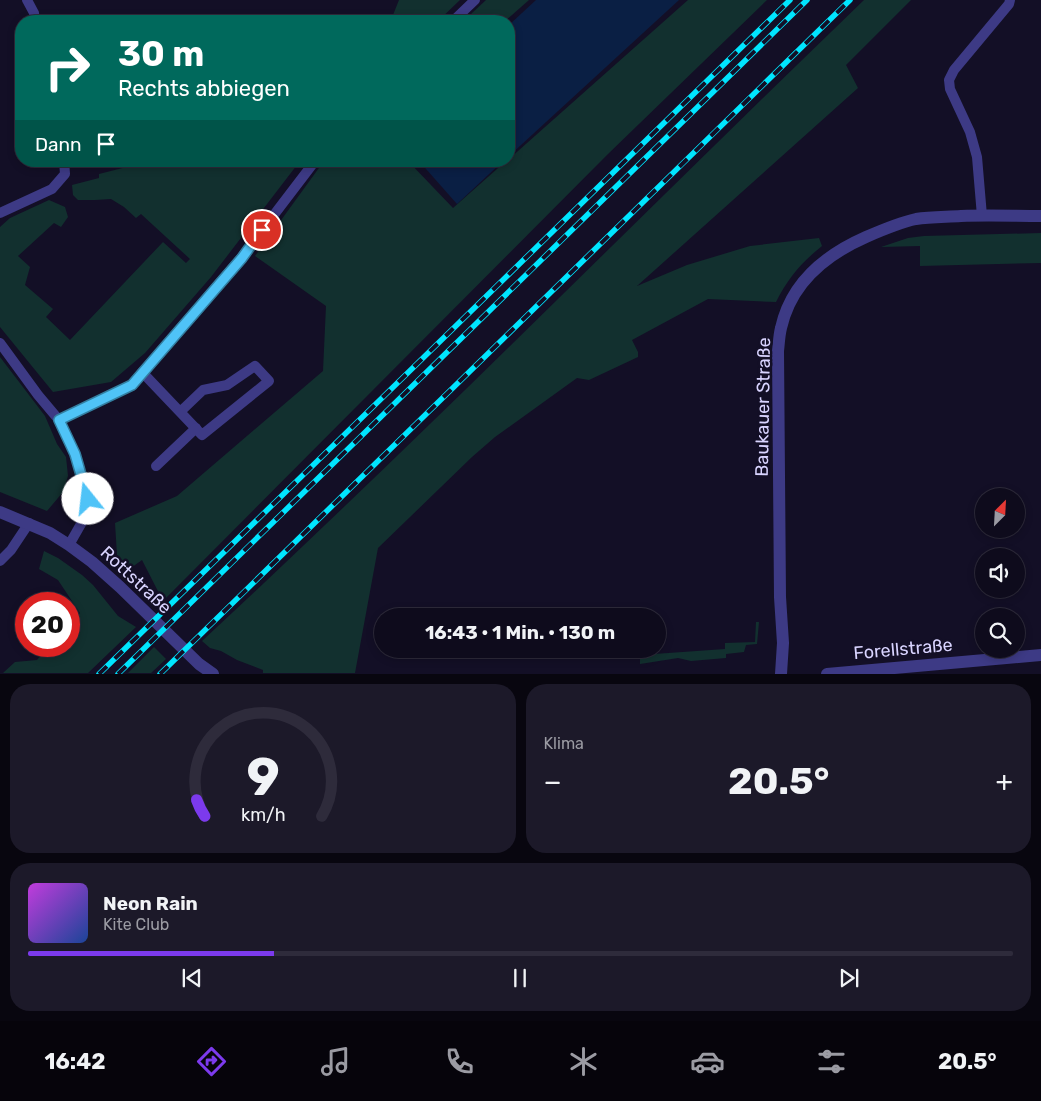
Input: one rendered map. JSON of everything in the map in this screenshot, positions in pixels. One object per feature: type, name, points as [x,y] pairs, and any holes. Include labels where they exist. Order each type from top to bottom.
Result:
[{"type":"street","name":"Baukauer Straße","points":[[781,674],[778,351],[781,327],[788,307],[799,287],[812,271],[830,256],[848,245],[898,223],[943,217],[1041,216]]},
{"type":"street","name":"Rottstraße","points":[[0,512],[50,533],[92,562],[199,664],[213,674]]},
{"type":"street","name":"Forellstraße","points":[[827,674],[1041,655]]},
{"type":"lane","points":[[27,0],[34,15]]},
{"type":"lane","points":[[459,15],[475,0]]},
{"type":"lane","points":[[982,216],[977,157],[970,132],[950,89],[950,80],[954,70],[1010,0]]},
{"type":"lane","points":[[0,213],[52,189],[65,174],[64,167]]},
{"type":"lane","points":[[59,420],[132,385],[242,258],[310,167]]},
{"type":"lane","points":[[0,343],[59,420],[75,454],[88,499],[85,517],[69,545]]},
{"type":"lane","points":[[142,372],[180,412],[196,428],[202,435],[269,381],[255,366],[227,384],[203,390],[180,412]]},
{"type":"lane","points":[[156,466],[196,428]]},
{"type":"lane","points":[[0,561],[11,550],[29,524]]},
{"type":"green space","points":[[399,0],[460,0],[444,15],[393,15]]},
{"type":"green space","points":[[486,0],[529,0],[512,15],[471,14]]},
{"type":"green space","points":[[688,0],[767,0],[608,154],[163,601],[142,560],[128,570],[117,555],[115,523],[177,496],[323,371],[326,306],[255,256],[320,167],[414,167],[453,208],[499,167],[515,167],[515,154]]},
{"type":"green space","points":[[864,0],[911,0],[846,65],[858,88],[637,286],[687,265],[750,246],[819,238],[822,246],[796,271],[776,302],[708,299],[632,340],[638,352],[638,357],[589,380],[577,378],[495,437],[472,457],[378,548],[355,673],[263,673],[263,670],[210,648],[202,641],[369,483]]},
{"type":"green space","points":[[126,167],[295,167],[211,277],[145,353],[111,382],[53,392],[0,327],[0,227],[10,218],[49,200],[65,207],[68,217],[61,227],[54,223],[18,256],[30,267],[25,285],[53,309],[46,317],[70,340],[163,242],[186,263],[190,259],[141,214],[136,218],[111,199],[78,200],[73,195],[72,185],[99,178],[99,174]]},
{"type":"green space","points":[[1041,233],[1041,263],[920,266],[920,246],[881,247],[908,238],[924,236]]},
{"type":"green space","points":[[0,357],[45,416],[57,444],[66,457],[68,476],[63,492],[47,511],[0,492]]},
{"type":"green space","points":[[44,551],[58,558],[93,585],[118,616],[136,627],[88,673],[3,673],[15,662],[37,660],[40,657],[80,657],[80,592],[66,592],[58,580],[39,569]]},
{"type":"green space","points":[[756,622],[759,622],[757,644],[746,645],[744,652],[726,654],[726,658],[691,661],[678,658],[640,664],[640,658],[666,658],[666,653],[725,649],[725,643],[755,642]]},
{"type":"green space","points":[[154,647],[166,659],[151,673],[128,673]]},
{"type":"water","points":[[536,0],[679,0],[515,150],[515,19]]},
{"type":"water","points":[[424,167],[497,167],[457,204]]},
{"type":"railway","points":[[99,674],[790,0]]},
{"type":"railway","points":[[118,674],[807,0]]},
{"type":"railway","points":[[160,674],[850,0]]},
{"type":"route","points":[[88,499],[75,454],[59,420],[132,385],[242,258],[262,230]]}]
